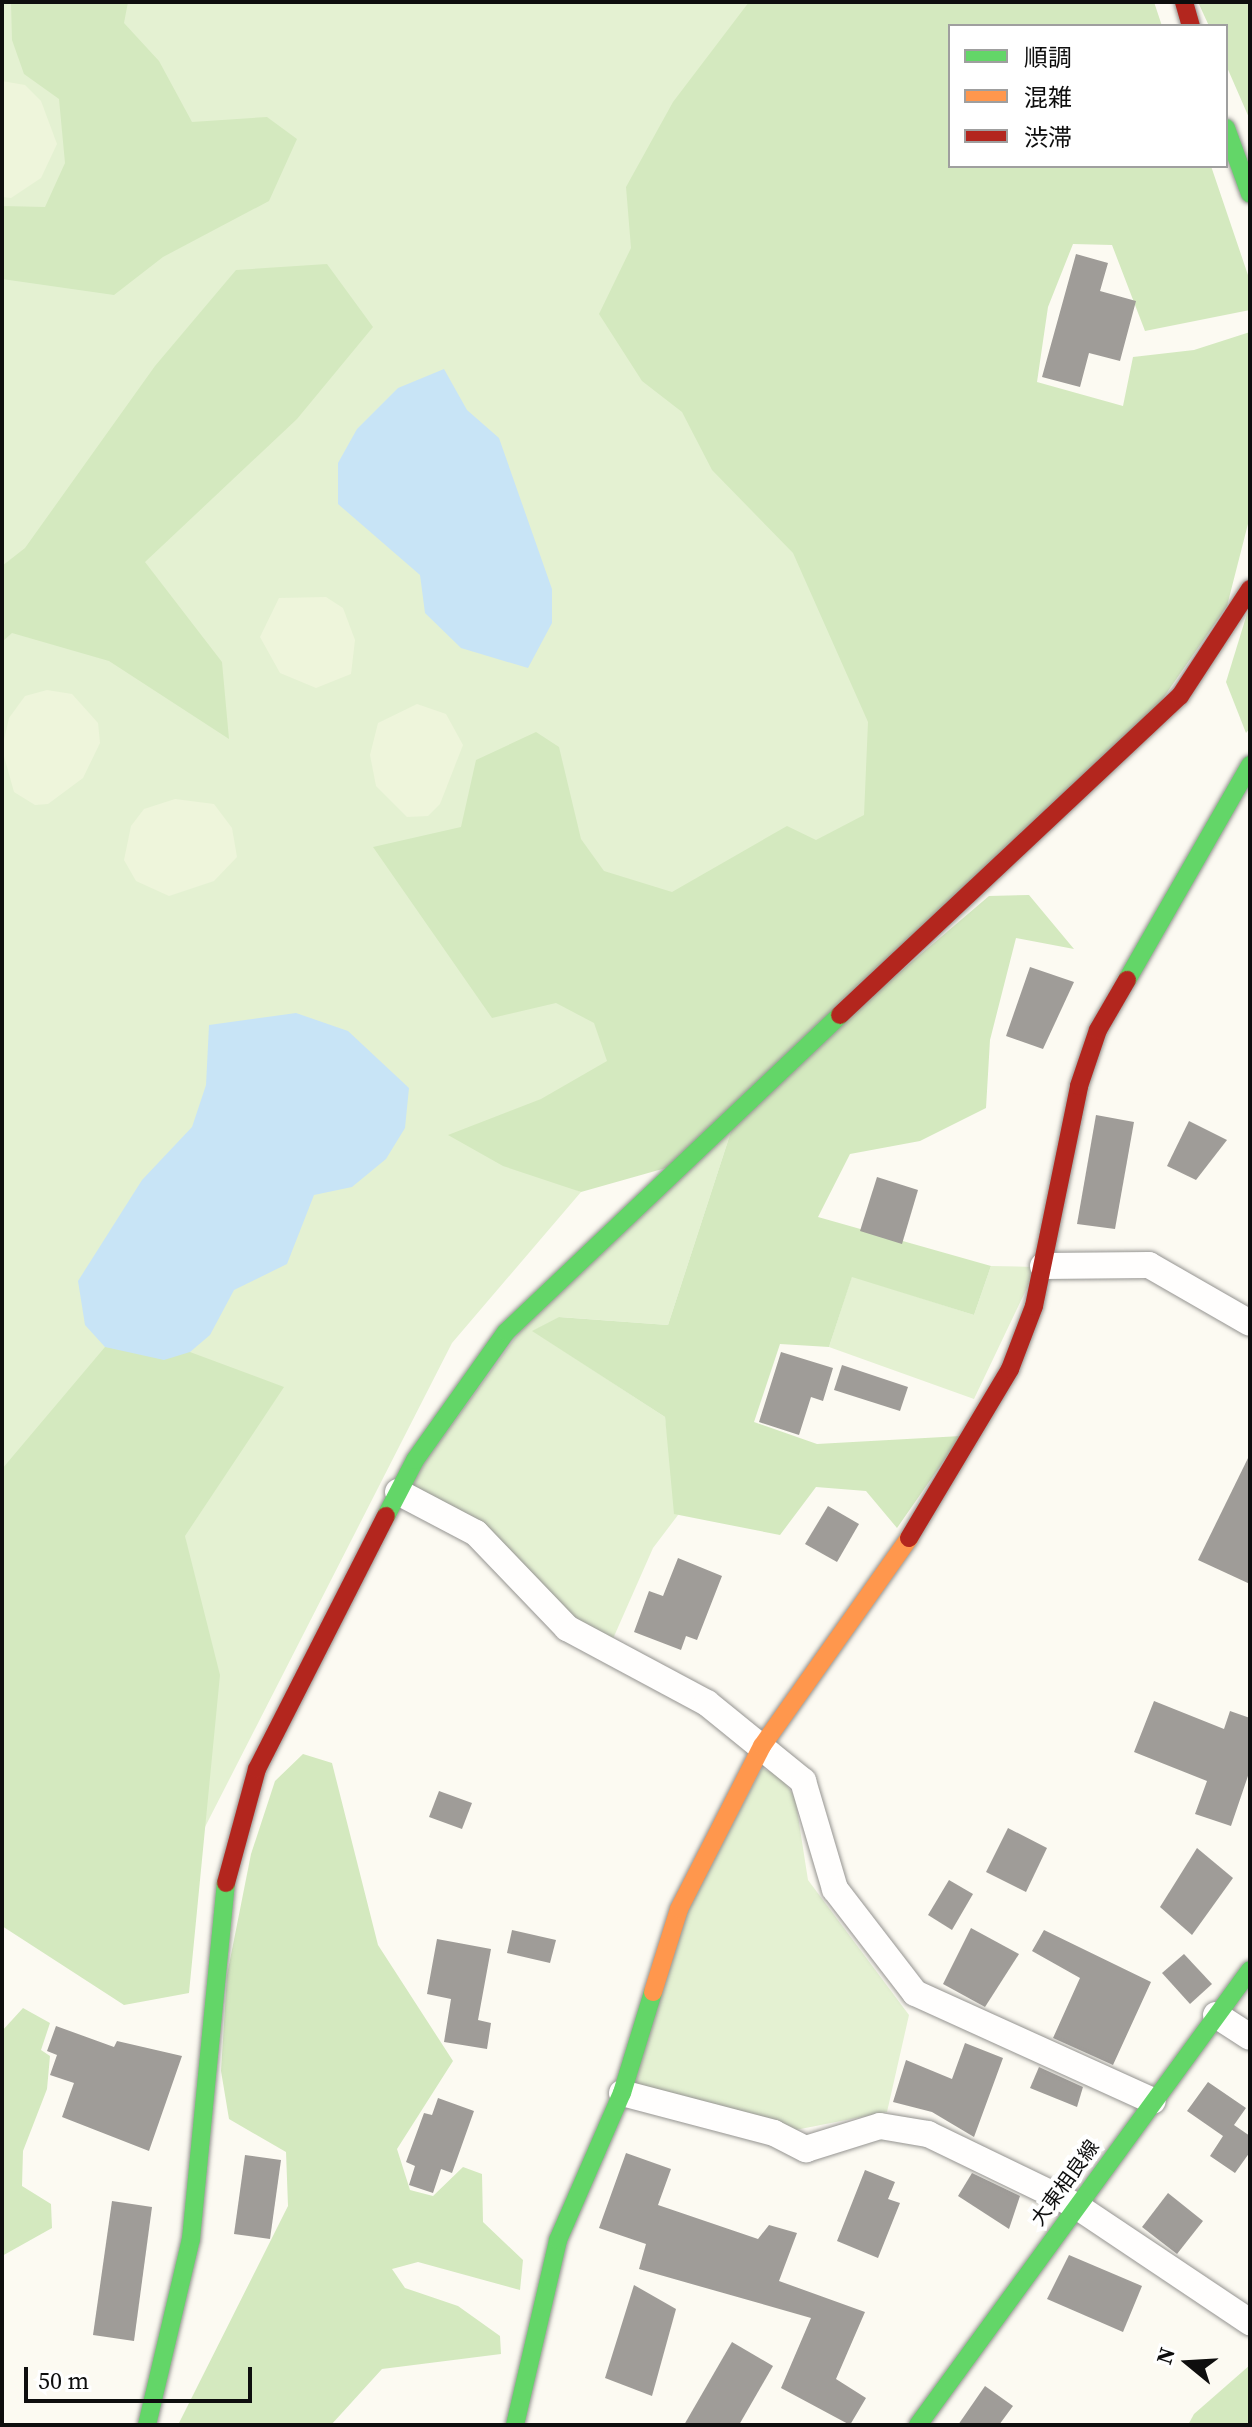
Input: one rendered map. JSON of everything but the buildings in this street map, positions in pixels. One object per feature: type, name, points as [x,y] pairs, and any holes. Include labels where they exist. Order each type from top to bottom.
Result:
[{"type":"street","points":[[1184,2],[1190,24]]},
{"type":"street","points":[[1228,134],[1250,194]]},
{"type":"street","points":[[147,2425],[191,2239],[219,1918],[234,1837],[263,1754],[398,1492],[506,1332],[562,1272],[1117,760],[1180,696],[1250,589]]},
{"type":"street","points":[[515,2425],[558,2240],[622,2093],[679,1909],[762,1746],[971,1441],[1010,1369],[1043,1266],[1079,1086],[1098,1030],[1241,800],[1250,765]]},
{"type":"street","points":[[1043,1266],[1149,1265],[1250,1323]]},
{"type":"street","points":[[398,1492],[476,1533],[567,1628],[707,1703],[803,1781],[835,1889],[915,1993],[1153,2101]]},
{"type":"street","name":"大東相良線","points":[[918,2425],[1075,2205],[1250,1970]]},
{"type":"street","points":[[1216,2015],[1250,2037]]},
{"type":"street","points":[[622,2093],[774,2133],[806,2149],[880,2126],[928,2134],[1075,2205],[1250,2322]]},
{"type":"green space","points":[[2,2],[1022,2],[948,24],[881,842],[759,969],[483,1149],[581,1192],[452,1343],[205,1827],[185,1536],[2,1653]]},
{"type":"green space","points":[[11,2],[128,2],[124,23],[159,61],[192,122],[267,117],[297,139],[269,201],[163,257],[114,295],[2,279],[2,206],[45,207],[65,163],[59,99],[24,74],[12,40]]},
{"type":"green space","points":[[749,2],[1154,2],[1161,24],[948,24],[948,168],[1212,168],[1250,281],[1250,310],[1145,331],[1112,245],[1073,244],[1048,307],[1037,382],[1123,406],[1133,357],[1194,350],[1250,332],[1250,516],[1227,606],[1157,707],[680,1164],[581,1192],[503,1166],[448,1135],[541,1099],[607,1061],[594,1023],[556,1003],[492,1018],[373,847],[461,827],[476,760],[536,732],[559,747],[581,839],[604,871],[672,892],[787,826],[816,840],[864,815],[868,722],[793,553],[712,470],[682,412],[642,381],[599,314],[631,248],[626,187],[673,102]]},
{"type":"green space","points":[[1198,2],[1250,2],[1250,120],[1228,70],[1228,24],[1208,24]]},
{"type":"green space","points":[[2,81],[25,85],[41,101],[57,144],[41,178],[11,198],[2,197]]},
{"type":"green space","points":[[327,264],[373,327],[297,419],[145,562],[222,662],[229,739],[109,661],[12,633],[2,642],[2,566],[25,548],[155,366],[236,270]]},
{"type":"green space","points":[[326,597],[343,608],[355,640],[351,674],[316,688],[280,673],[260,637],[279,598]]},
{"type":"green space","points":[[1250,604],[1250,728],[1246,733],[1226,682]]},
{"type":"green space","points":[[47,690],[72,694],[98,723],[100,743],[83,778],[48,804],[35,805],[14,792],[2,749],[9,718],[25,696]]},
{"type":"green space","points":[[417,704],[446,714],[463,745],[440,804],[428,816],[407,817],[376,786],[370,755],[378,723]]},
{"type":"green space","points":[[175,799],[214,804],[232,828],[237,857],[214,881],[169,896],[136,881],[124,860],[131,826],[144,809]]},
{"type":"green space","points":[[1029,895],[1074,949],[1016,938],[990,1040],[986,1108],[920,1141],[850,1154],[818,1217],[991,1266],[974,1315],[852,1277],[829,1347],[780,1344],[754,1422],[817,1444],[961,1436],[897,1528],[866,1491],[816,1487],[780,1535],[674,1514],[665,1417],[532,1331],[559,1317],[668,1325],[738,1110],[989,896]]},
{"type":"green space","points":[[738,1110],[668,1325],[560,1317],[533,1331],[665,1417],[678,1515],[653,1548],[608,1650],[404,1490],[537,1308]]},
{"type":"green space","points":[[991,1266],[1037,1267],[974,1399],[829,1347],[852,1276],[974,1315]]},
{"type":"green space","points":[[105,1347],[190,1352],[284,1387],[185,1536],[220,1675],[189,1993],[124,2005],[2,1926],[2,1469]]},
{"type":"green space","points":[[303,1754],[332,1763],[378,1945],[453,2061],[397,2149],[410,2190],[433,2196],[463,2167],[482,2174],[483,2222],[523,2260],[520,2290],[418,2262],[392,2269],[405,2288],[458,2306],[500,2336],[501,2354],[382,2369],[331,2425],[178,2425],[288,2206],[286,2152],[229,2119],[221,2071],[227,1975],[251,1854],[275,1781]]},
{"type":"green space","points":[[762,1768],[780,1776],[795,1797],[808,1880],[909,2015],[887,2112],[785,2132],[622,2093],[684,1915]]},
{"type":"green space","points":[[23,2008],[50,2023],[41,2050],[50,2056],[47,2089],[23,2151],[22,2186],[51,2204],[52,2228],[2,2256],[2,2031]]},
{"type":"green space","points":[[1250,2365],[1250,2425],[1188,2425],[1194,2414]]},
{"type":"water","points":[[444,369],[467,410],[499,438],[552,589],[552,623],[528,668],[461,648],[425,613],[420,575],[338,504],[338,463],[357,429],[398,388]]},
{"type":"water","points":[[296,1013],[348,1031],[409,1088],[405,1128],[386,1159],[352,1187],[314,1195],[287,1264],[234,1290],[210,1335],[190,1352],[164,1360],[105,1347],[85,1325],[78,1281],[142,1180],[192,1127],[206,1085],[209,1025]]},
{"type":"traffic: fast","points":[[1228,134],[1250,194]]},
{"type":"traffic: fast","points":[[1127,980],[1250,765]]},
{"type":"traffic: fast","points":[[386,1516],[415,1460],[506,1332],[840,1015]]},
{"type":"traffic: fast","points":[[147,2425],[191,2239],[226,1883]]},
{"type":"traffic: fast","points":[[918,2425],[1250,1970]]},
{"type":"traffic: fast","points":[[515,2425],[558,2240],[622,2093],[653,1992]]},
{"type":"traffic: slow","points":[[653,1992],[679,1909],[762,1746],[909,1538]]},
{"type":"traffic: jam","points":[[1184,2],[1190,24]]},
{"type":"traffic: jam","points":[[840,1015],[1180,696],[1250,589]]},
{"type":"traffic: jam","points":[[909,1538],[1010,1369],[1034,1306],[1079,1086],[1098,1030],[1127,980]]},
{"type":"traffic: jam","points":[[226,1883],[257,1769],[386,1516]]}]
